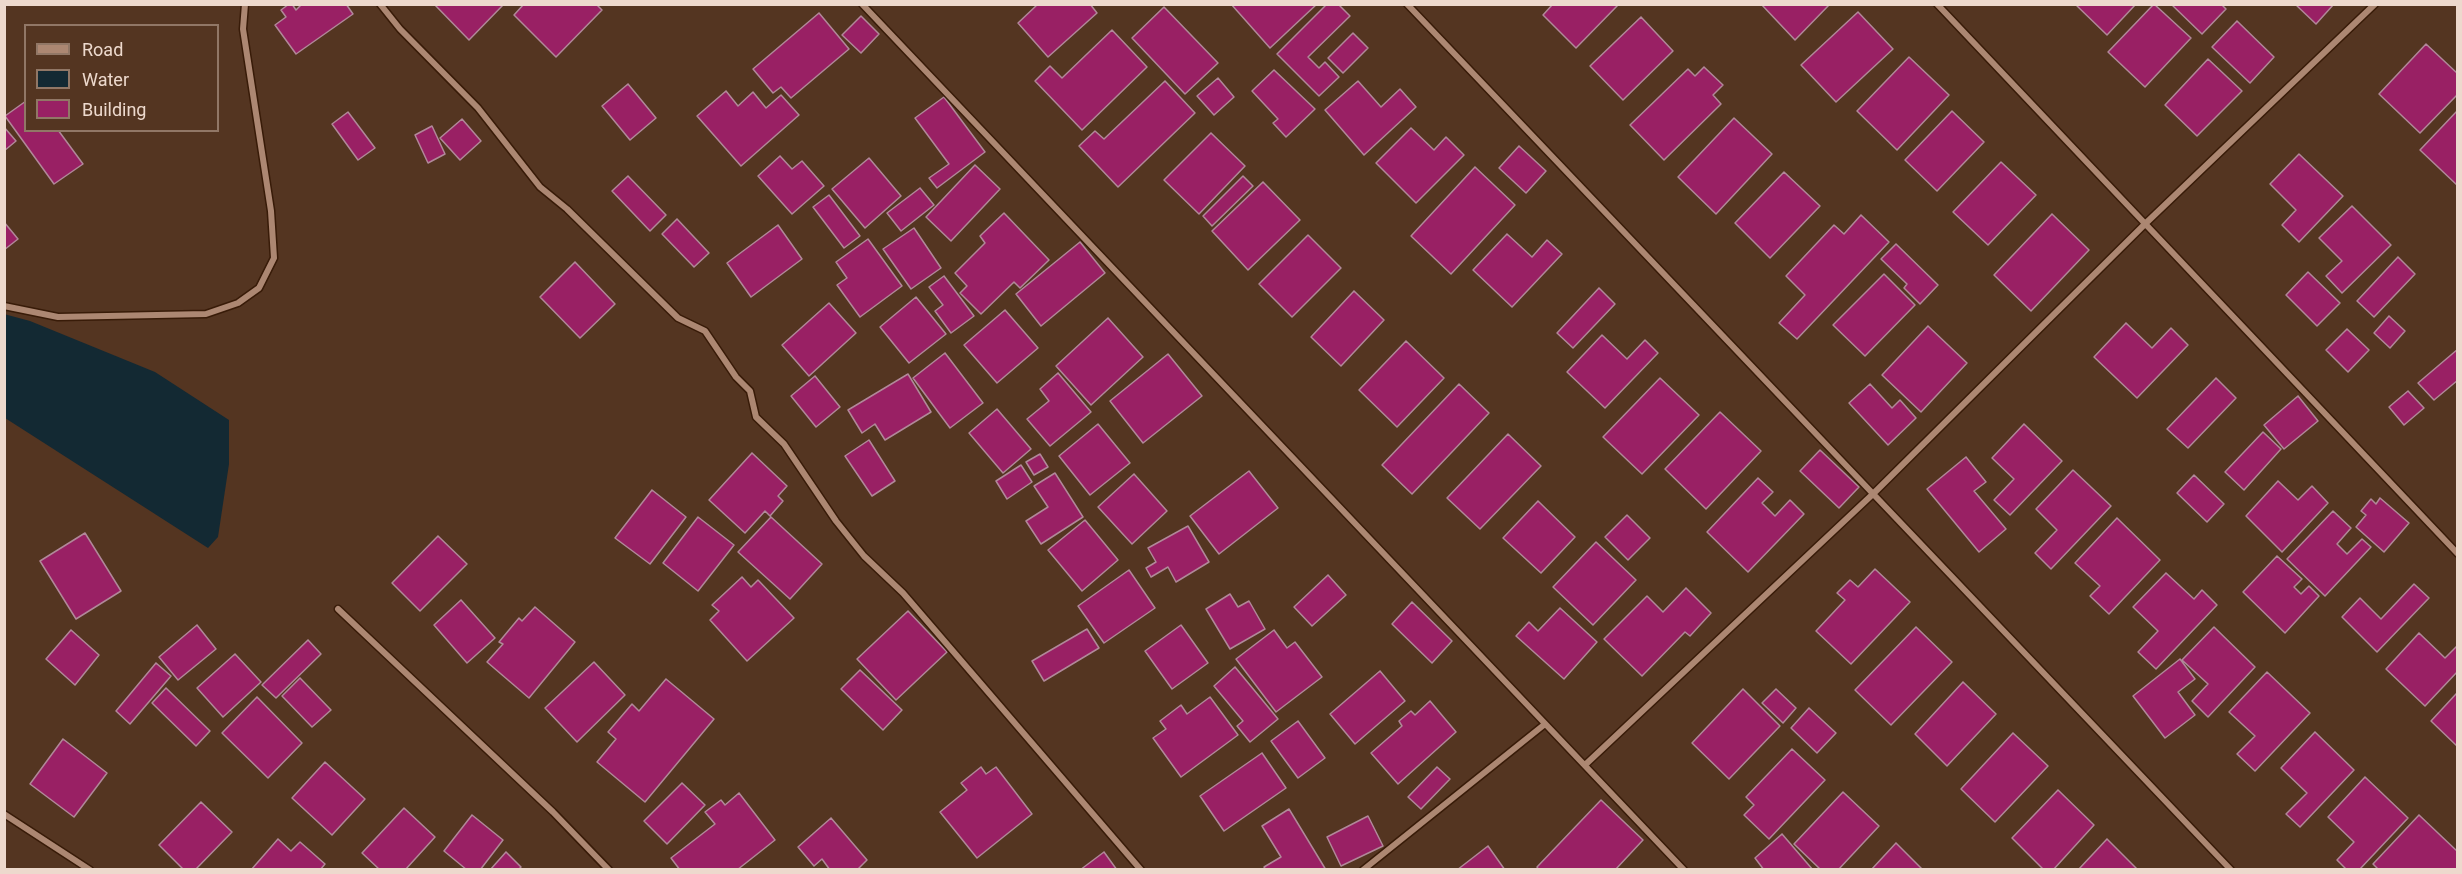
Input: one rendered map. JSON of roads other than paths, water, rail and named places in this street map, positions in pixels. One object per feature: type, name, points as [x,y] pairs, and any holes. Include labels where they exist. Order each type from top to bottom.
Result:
[{"type":"street","points":[[4,306],[58,317],[206,314],[238,303],[259,288],[274,258],[271,211],[243,29],[244,4]]},
{"type":"street","points":[[380,4],[400,29],[478,108],[540,187],[567,209],[678,318],[705,331],[736,377],[750,391],[756,417],[784,444],[836,521],[857,547],[903,593],[1141,870]]},
{"type":"street","points":[[862,4],[1684,870]]},
{"type":"street","points":[[1407,4],[2231,870]]},
{"type":"street","points":[[1937,4],[2457,554]]},
{"type":"street","points":[[1585,765],[1874,493],[2145,225],[2375,4]]},
{"type":"street","points":[[338,609],[553,812],[609,870]]},
{"type":"street","points":[[1363,870],[1545,724]]},
{"type":"street","points":[[4,814],[90,870]]},
{"type":"water","points":[[4,314],[30,321],[155,372],[229,420],[229,464],[218,537],[208,548],[5,418]]}]
